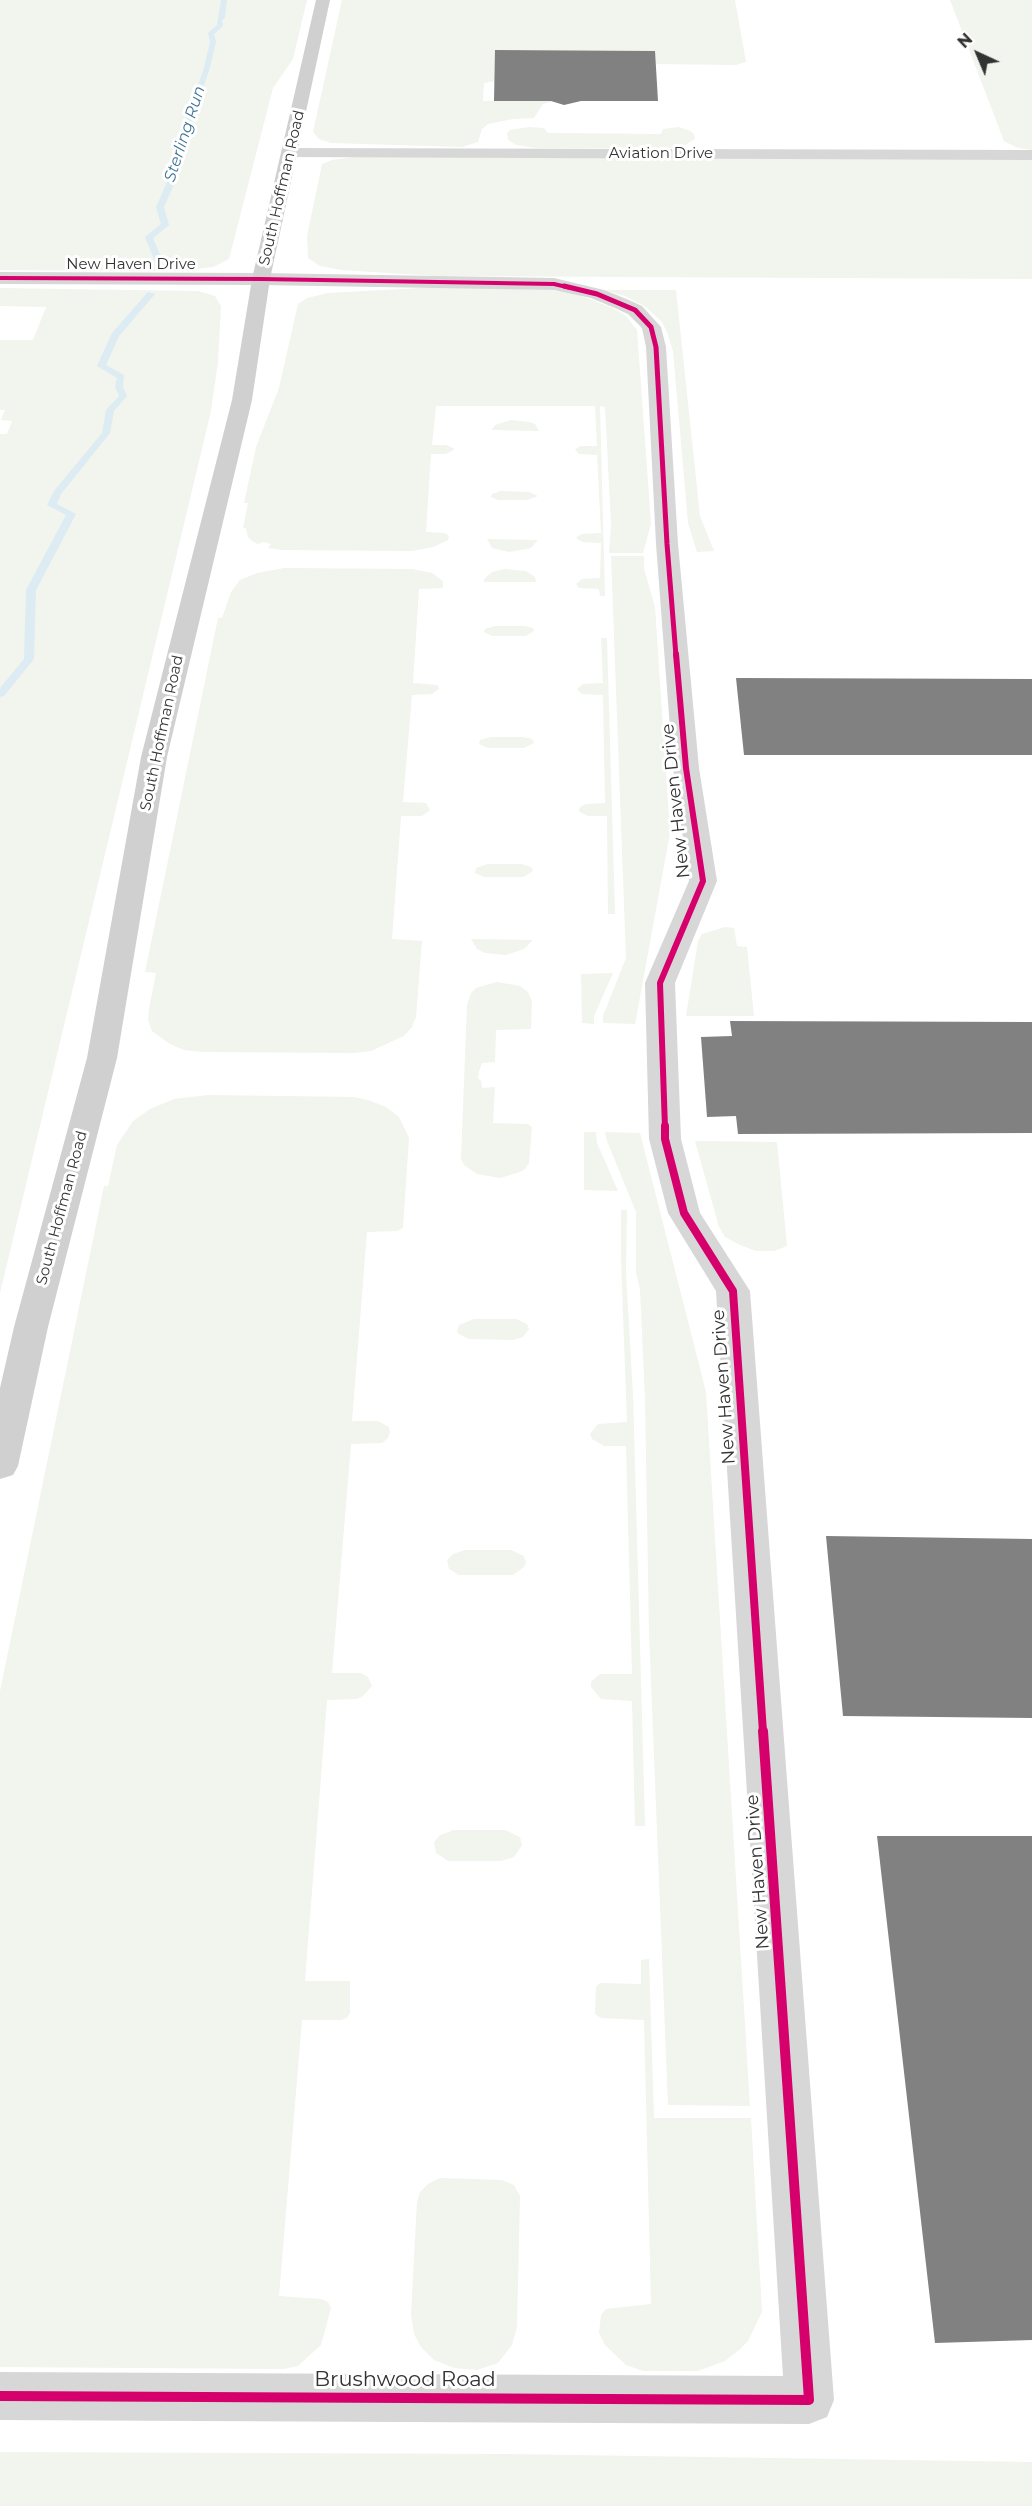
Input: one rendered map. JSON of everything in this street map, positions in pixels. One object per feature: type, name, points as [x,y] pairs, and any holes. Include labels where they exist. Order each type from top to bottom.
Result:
[{"type":"street","name":"South Hoffman Road","points":[[0,1466],[31,1327],[102,1058],[154,757],[242,400],[261,279],[323,0]]},
{"type":"street","name":"Aviation Drive","points":[[290,153],[1032,155]]},
{"type":"street","name":"New Haven Drive","points":[[0,278],[261,279],[554,284],[597,294],[635,310],[651,327],[656,347],[668,544],[685,756],[703,881],[660,983],[665,1140],[684,1213],[733,1291],[809,2400]]},
{"type":"street","name":"Brushwood Road","points":[[0,2396],[809,2400]]},
{"type":"shaded area","points":[[0,0],[307,0],[293,59],[273,88],[229,259],[213,267],[180,271],[0,270]]},
{"type":"shaded area","points":[[342,0],[735,0],[746,62],[736,65],[656,64],[654,51],[495,50],[495,81],[484,83],[483,101],[555,101],[543,104],[534,118],[488,124],[482,129],[478,142],[462,147],[331,143],[319,139],[313,132]]},
{"type":"shaded area","points":[[950,0],[1032,0],[1032,150],[1018,148],[1004,141]]},
{"type":"shaded area","points":[[529,127],[544,128],[548,133],[661,134],[663,129],[679,127],[694,134],[695,139],[682,147],[666,148],[537,148],[516,145],[508,140],[507,133],[510,130]]},
{"type":"shaded area","points":[[362,156],[1032,159],[1032,279],[437,276],[341,270],[320,266],[308,258],[307,236],[322,164],[332,160]]},
{"type":"shaded area","points":[[440,287],[552,290],[579,295],[613,308],[626,316],[637,330],[651,524],[643,553],[609,553],[611,524],[605,407],[600,406],[605,596],[600,596],[599,589],[579,588],[576,584],[582,579],[600,578],[601,543],[582,542],[576,538],[581,534],[601,533],[597,455],[579,454],[575,449],[581,446],[597,446],[595,406],[436,406],[432,445],[446,445],[455,449],[446,454],[431,454],[426,532],[445,533],[449,536],[448,540],[433,547],[412,551],[282,550],[268,548],[271,544],[263,542],[258,544],[252,541],[248,537],[246,528],[243,528],[248,503],[244,503],[256,447],[279,388],[298,304],[307,298],[328,293]]},
{"type":"shaded area","points":[[0,288],[198,291],[215,296],[221,306],[218,362],[211,411],[0,1293],[0,434],[7,434],[12,421],[1,420],[5,410],[0,410],[0,340],[33,340],[46,307],[0,306]]},
{"type":"shaded area","points":[[604,290],[676,290],[700,516],[714,551],[697,552],[688,523],[673,351],[667,332],[662,322],[646,307],[625,296]]},
{"type":"shaded area","points":[[511,420],[530,422],[535,424],[539,431],[492,430],[495,425]]},
{"type":"shaded area","points":[[501,491],[529,492],[538,496],[527,500],[498,500],[491,497],[492,494]]},
{"type":"shaded area","points":[[487,539],[538,540],[531,548],[509,552],[492,548]]},
{"type":"shaded area","points":[[611,556],[644,556],[644,569],[655,607],[670,833],[635,1024],[603,1023],[603,1016],[626,958]]},
{"type":"shaded area","points":[[284,568],[412,569],[432,573],[443,581],[443,588],[419,589],[413,683],[438,685],[439,689],[432,694],[412,695],[403,802],[426,803],[430,810],[422,816],[401,816],[392,939],[422,941],[416,1017],[412,1027],[404,1036],[371,1051],[354,1053],[184,1050],[170,1044],[152,1031],[148,1020],[156,973],[145,972],[218,618],[222,618],[231,592],[240,580],[257,573]]},
{"type":"shaded area","points":[[505,569],[526,571],[535,577],[536,582],[484,582],[484,579],[492,572]]},
{"type":"shaded area","points":[[495,626],[525,626],[533,628],[534,631],[526,636],[492,636],[484,632],[485,629]]},
{"type":"shaded area","points":[[601,638],[607,638],[615,914],[608,914],[607,816],[588,816],[579,810],[586,804],[605,803],[603,695],[582,694],[577,689],[583,684],[603,683]]},
{"type":"shaded area","points":[[491,737],[523,737],[532,739],[534,743],[524,748],[488,748],[479,744],[480,740]]},
{"type":"shaded area","points":[[488,864],[522,864],[531,867],[533,871],[523,877],[484,877],[475,873],[476,868]]},
{"type":"shaded area","points":[[725,927],[734,928],[737,946],[747,947],[754,1016],[686,1016],[698,941],[702,934]]},
{"type":"shaded area","points":[[471,939],[533,940],[524,949],[506,955],[485,953],[477,949]]},
{"type":"shaded area","points":[[613,973],[594,1016],[594,1024],[582,1023],[581,974]]},
{"type":"shaded area","points":[[497,982],[520,986],[528,992],[532,1002],[531,1029],[496,1030],[495,1062],[482,1063],[479,1071],[478,1079],[481,1080],[482,1088],[495,1087],[493,1123],[528,1124],[532,1127],[529,1163],[524,1170],[500,1178],[477,1174],[464,1165],[461,1159],[467,1005],[471,993],[476,988]]},
{"type":"shaded area","points":[[208,1095],[354,1097],[386,1107],[399,1117],[409,1138],[403,1228],[397,1231],[367,1232],[352,1421],[378,1421],[389,1427],[390,1432],[388,1438],[382,1443],[351,1444],[332,1673],[361,1673],[368,1677],[372,1686],[357,1699],[327,1700],[305,1981],[350,1981],[350,2013],[347,2018],[341,2020],[302,2020],[279,2296],[321,2299],[328,2302],[331,2308],[321,2345],[298,2366],[284,2369],[0,2367],[0,1691],[104,1186],[108,1186],[117,1145],[133,1121],[150,1109],[174,1099]]},
{"type":"shaded area","points":[[584,1132],[596,1132],[597,1143],[618,1191],[584,1190]]},
{"type":"shaded area","points":[[605,1132],[640,1133],[706,1392],[750,2106],[668,2105],[649,1632],[645,1400],[640,1289],[636,1272],[636,1212]]},
{"type":"shaded area","points":[[695,1141],[777,1142],[787,1246],[774,1251],[756,1251],[725,1237],[719,1227]]},
{"type":"shaded area","points":[[621,1210],[627,1210],[626,1272],[633,1395],[645,1826],[635,1826],[632,1701],[601,1699],[591,1687],[591,1682],[600,1674],[632,1674],[626,1446],[604,1446],[592,1439],[590,1434],[598,1424],[627,1422]]},
{"type":"shaded area","points":[[474,1319],[516,1319],[527,1324],[529,1329],[523,1337],[513,1340],[469,1339],[457,1332],[459,1325]]},
{"type":"shaded area","points":[[465,1550],[511,1550],[524,1556],[526,1563],[513,1575],[459,1575],[449,1569],[447,1560],[453,1554]]},
{"type":"shaded area","points":[[454,1830],[505,1830],[520,1837],[522,1845],[514,1857],[501,1861],[448,1861],[436,1853],[434,1842],[440,1835]]},
{"type":"shaded area","points":[[649,1959],[654,2118],[751,2118],[762,2312],[748,2341],[739,2350],[725,2361],[698,2371],[643,2371],[626,2365],[605,2345],[599,2333],[601,2315],[606,2309],[651,2304],[644,2020],[601,2018],[595,2014],[596,1987],[600,1983],[641,1984],[641,1960]]},
{"type":"shaded area","points":[[440,2178],[502,2180],[514,2185],[520,2196],[517,2327],[512,2345],[498,2363],[477,2370],[454,2368],[434,2360],[421,2347],[414,2334],[411,2315],[417,2202],[420,2192],[428,2184]]},
{"type":"shaded area","points":[[0,2452],[507,2454],[1032,2462],[1032,2506],[0,2506]]},
{"type":"building","points":[[495,50],[655,51],[658,101],[581,101],[564,105],[551,101],[494,101]]},
{"type":"building","points":[[736,678],[1032,679],[1032,755],[744,755]]},
{"type":"building","points":[[730,1021],[1032,1022],[1032,1133],[738,1134],[736,1116],[707,1117],[701,1037],[732,1036]]},
{"type":"building","points":[[826,1536],[1032,1539],[1032,1718],[843,1716]]},
{"type":"building","points":[[877,1836],[1032,1836],[1032,2340],[935,2343]]},
{"type":"waterway","name":"Sterling Run","points":[[159,262],[149,237],[165,225],[160,207],[179,164],[177,155],[206,71],[213,42],[211,33],[220,26],[224,0]]},
{"type":"waterway","name":"Sterling Run","points":[[0,694],[29,659],[31,590],[71,514],[52,505],[57,493],[106,433],[110,410],[123,396],[119,387],[121,377],[101,366],[115,335],[151,294]]},
{"type":"cycle path","points":[[0,278],[261,279],[554,284],[597,294],[622,304],[635,310],[651,327],[656,347],[667,544],[686,768],[703,881],[660,983],[665,1139],[684,1213],[733,1291],[809,2400],[0,2396]]}]
